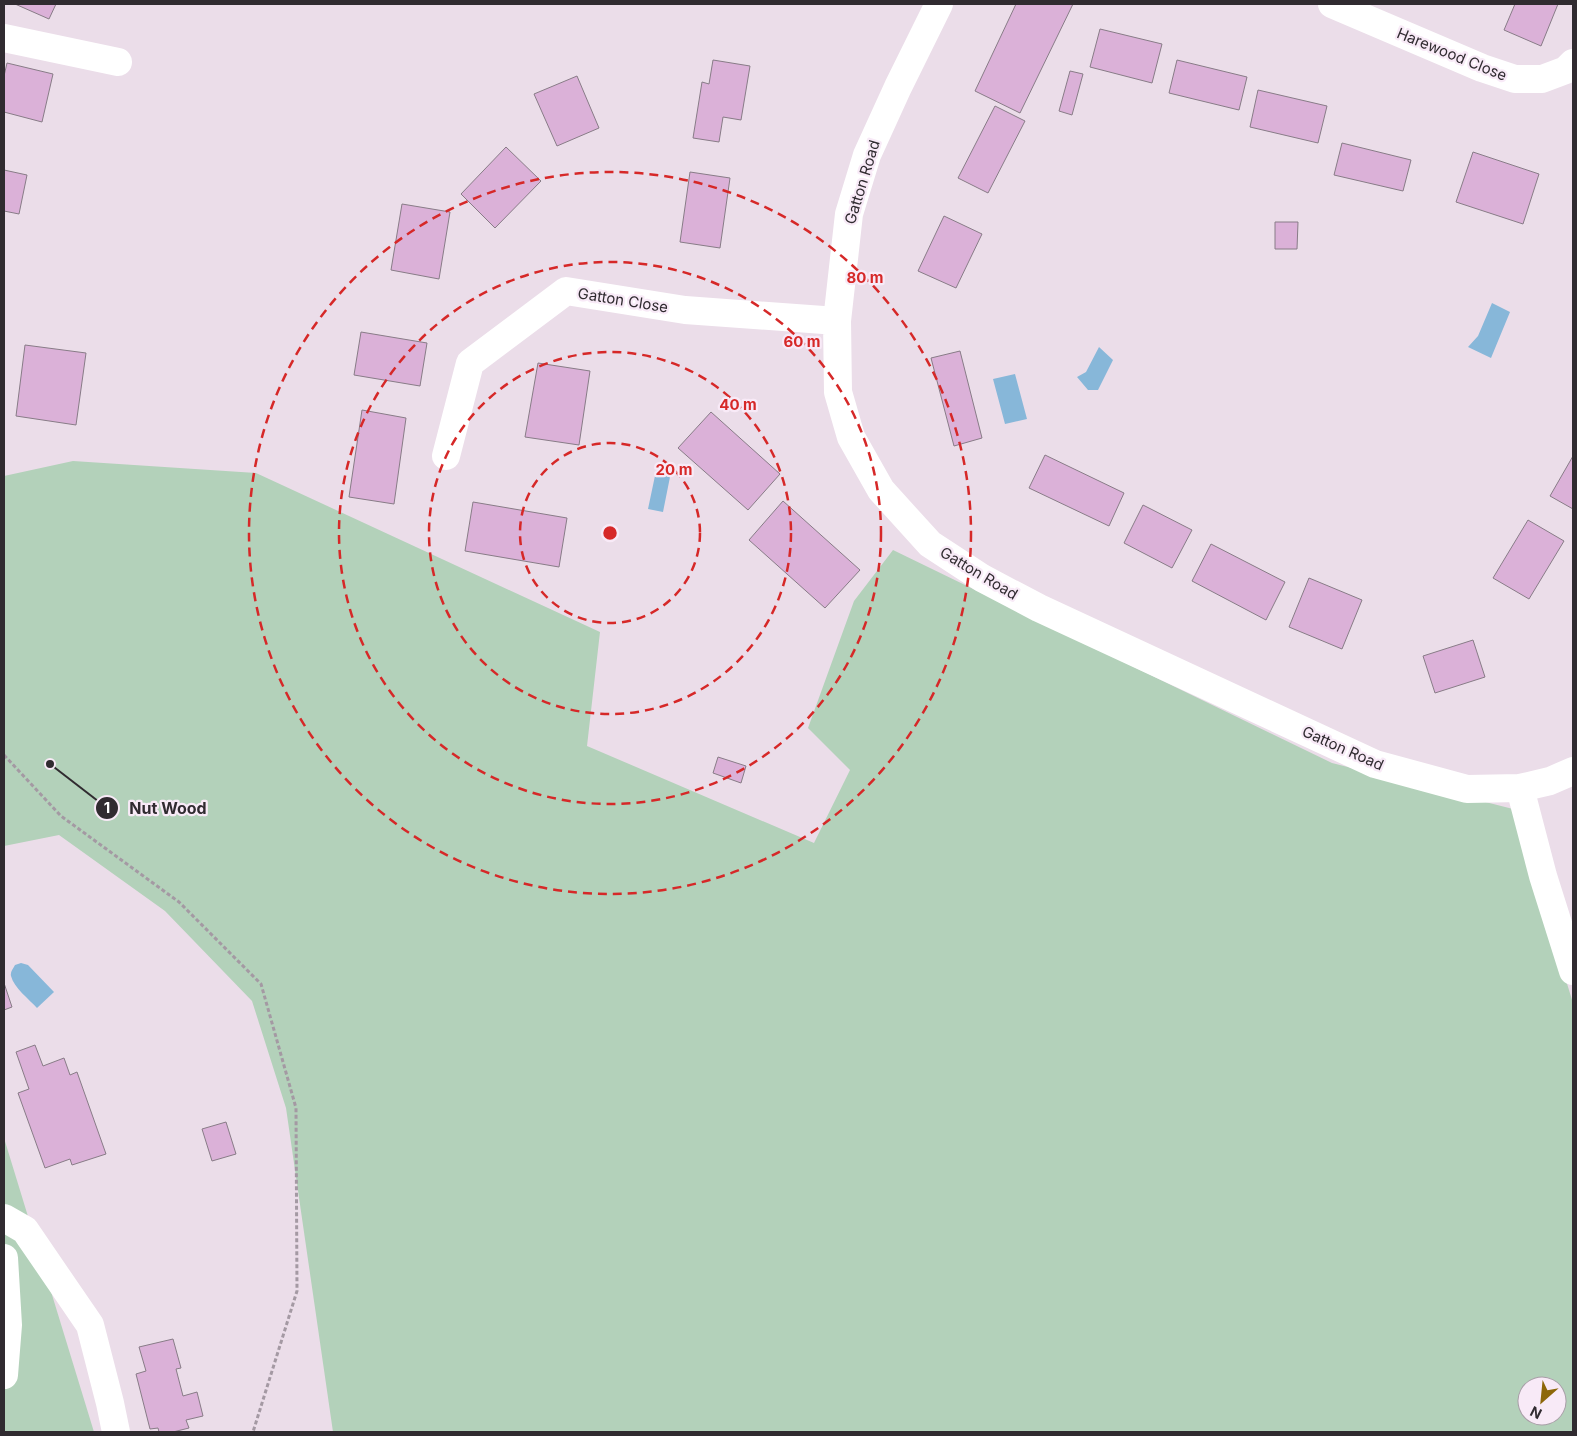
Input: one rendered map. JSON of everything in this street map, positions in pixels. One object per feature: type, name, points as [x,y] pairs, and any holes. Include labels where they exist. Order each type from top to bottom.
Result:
[{"type":"street","name":"Gatton Road","points":[[939,4],[898,86],[867,155],[850,214],[836,321],[838,392],[851,436],[881,490],[930,544],[982,578],[1039,608],[1374,764],[1468,789],[1520,788],[1550,781],[1573,771]]},
{"type":"street","name":"Harewood Close","points":[[1332,4],[1482,68],[1515,79],[1542,79],[1566,70],[1573,63]]},
{"type":"street","points":[[4,38],[118,62]]},
{"type":"street","name":"Gatton Close","points":[[446,456],[470,363],[566,291],[685,310],[836,321]]},
{"type":"street","points":[[1520,788],[1543,876],[1573,971]]},
{"type":"street","points":[[4,1218],[25,1230],[90,1325],[116,1432]]},
{"type":"street","points":[[4,1258],[8,1326],[4,1375]]},
{"type":"path","points":[[4,755],[61,816],[179,902],[261,984],[296,1108],[297,1291],[253,1432]]},
{"type":"green space","points":[[73,461],[256,473],[600,632],[587,746],[814,843],[850,770],[808,728],[854,601],[893,550],[1332,763],[1513,809],[1573,1003],[1573,1432],[333,1432],[286,1108],[252,1001],[165,911],[59,835],[4,846],[4,476]]},
{"type":"green space","points":[[4,1138],[94,1432],[4,1432]]},
{"type":"water","points":[[1492,303],[1510,312],[1491,358],[1468,347],[1478,336]]},
{"type":"water","points":[[1099,347],[1113,360],[1098,390],[1088,390],[1077,377],[1086,372]]},
{"type":"water","points":[[1015,374],[1027,419],[1005,424],[993,379]]},
{"type":"water","points":[[667,467],[670,477],[663,512],[648,509],[656,471]]},
{"type":"water","points":[[21,963],[28,965],[54,992],[37,1008],[18,989],[11,976],[15,965]]},
{"type":"building","points":[[15,4],[56,4],[49,19]]},
{"type":"building","points":[[1016,4],[1073,4],[1020,113],[975,91]]},
{"type":"building","points":[[1515,4],[1558,4],[1541,46],[1504,30]]},
{"type":"building","points":[[1100,29],[1162,44],[1152,83],[1090,67]]},
{"type":"building","points":[[713,60],[750,66],[741,120],[723,117],[719,142],[693,138],[702,82],[709,84]]},
{"type":"building","points":[[1177,60],[1247,77],[1239,110],[1169,93]]},
{"type":"building","points":[[7,63],[53,74],[42,122],[4,112],[4,76]]},
{"type":"building","points":[[1070,71],[1083,74],[1072,115],[1059,111]]},
{"type":"building","points":[[577,76],[599,128],[557,146],[534,94]]},
{"type":"building","points":[[1258,90],[1327,106],[1318,143],[1250,127]]},
{"type":"building","points":[[995,106],[1025,121],[988,193],[958,178]]},
{"type":"building","points":[[1342,143],[1411,160],[1403,191],[1334,175]]},
{"type":"building","points":[[506,147],[541,181],[495,228],[461,194]]},
{"type":"building","points":[[1473,152],[1539,174],[1523,224],[1456,202]]},
{"type":"building","points":[[4,170],[27,175],[19,214],[4,211]]},
{"type":"building","points":[[690,172],[730,178],[720,248],[680,242]]},
{"type":"building","points":[[402,204],[450,212],[439,279],[391,270]]},
{"type":"building","points":[[944,216],[982,234],[956,288],[918,271]]},
{"type":"building","points":[[1275,222],[1298,222],[1297,249],[1275,249]]},
{"type":"building","points":[[361,332],[427,343],[420,386],[354,375]]},
{"type":"building","points":[[25,345],[86,353],[76,425],[16,416]]},
{"type":"building","points":[[960,351],[982,438],[954,446],[931,358]]},
{"type":"building","points":[[538,363],[590,371],[579,445],[525,437]]},
{"type":"building","points":[[362,410],[406,418],[394,504],[349,497]]},
{"type":"building","points":[[711,412],[780,474],[748,510],[678,448]]},
{"type":"building","points":[[1045,455],[1124,493],[1109,526],[1029,488]]},
{"type":"building","points":[[1573,456],[1573,509],[1550,496]]},
{"type":"building","points":[[783,501],[860,570],[825,608],[749,540]]},
{"type":"building","points":[[473,502],[567,518],[559,567],[465,551]]},
{"type":"building","points":[[1143,505],[1192,530],[1172,568],[1124,543]]},
{"type":"building","points":[[1528,520],[1564,541],[1529,599],[1493,578]]},
{"type":"building","points":[[1211,544],[1285,582],[1266,620],[1192,581]]},
{"type":"building","points":[[1309,578],[1362,600],[1342,649],[1289,627]]},
{"type":"building","points":[[1473,640],[1485,677],[1435,693],[1423,656]]},
{"type":"building","points":[[718,757],[746,766],[741,783],[713,773]]},
{"type":"building","points":[[4,983],[12,1007],[4,1010]]},
{"type":"building","points":[[35,1045],[43,1066],[64,1058],[70,1075],[77,1072],[106,1154],[72,1165],[70,1159],[45,1168],[18,1093],[29,1089],[16,1052]]},
{"type":"building","points":[[226,1122],[236,1154],[212,1161],[202,1129]]},
{"type":"building","points":[[173,1339],[181,1368],[176,1369],[183,1396],[197,1392],[203,1416],[186,1420],[189,1428],[173,1432],[159,1432],[158,1428],[150,1429],[136,1374],[146,1371],[139,1347]]},
{"type":"place","name":"Nut Wood","points":[[50,764]]}]
